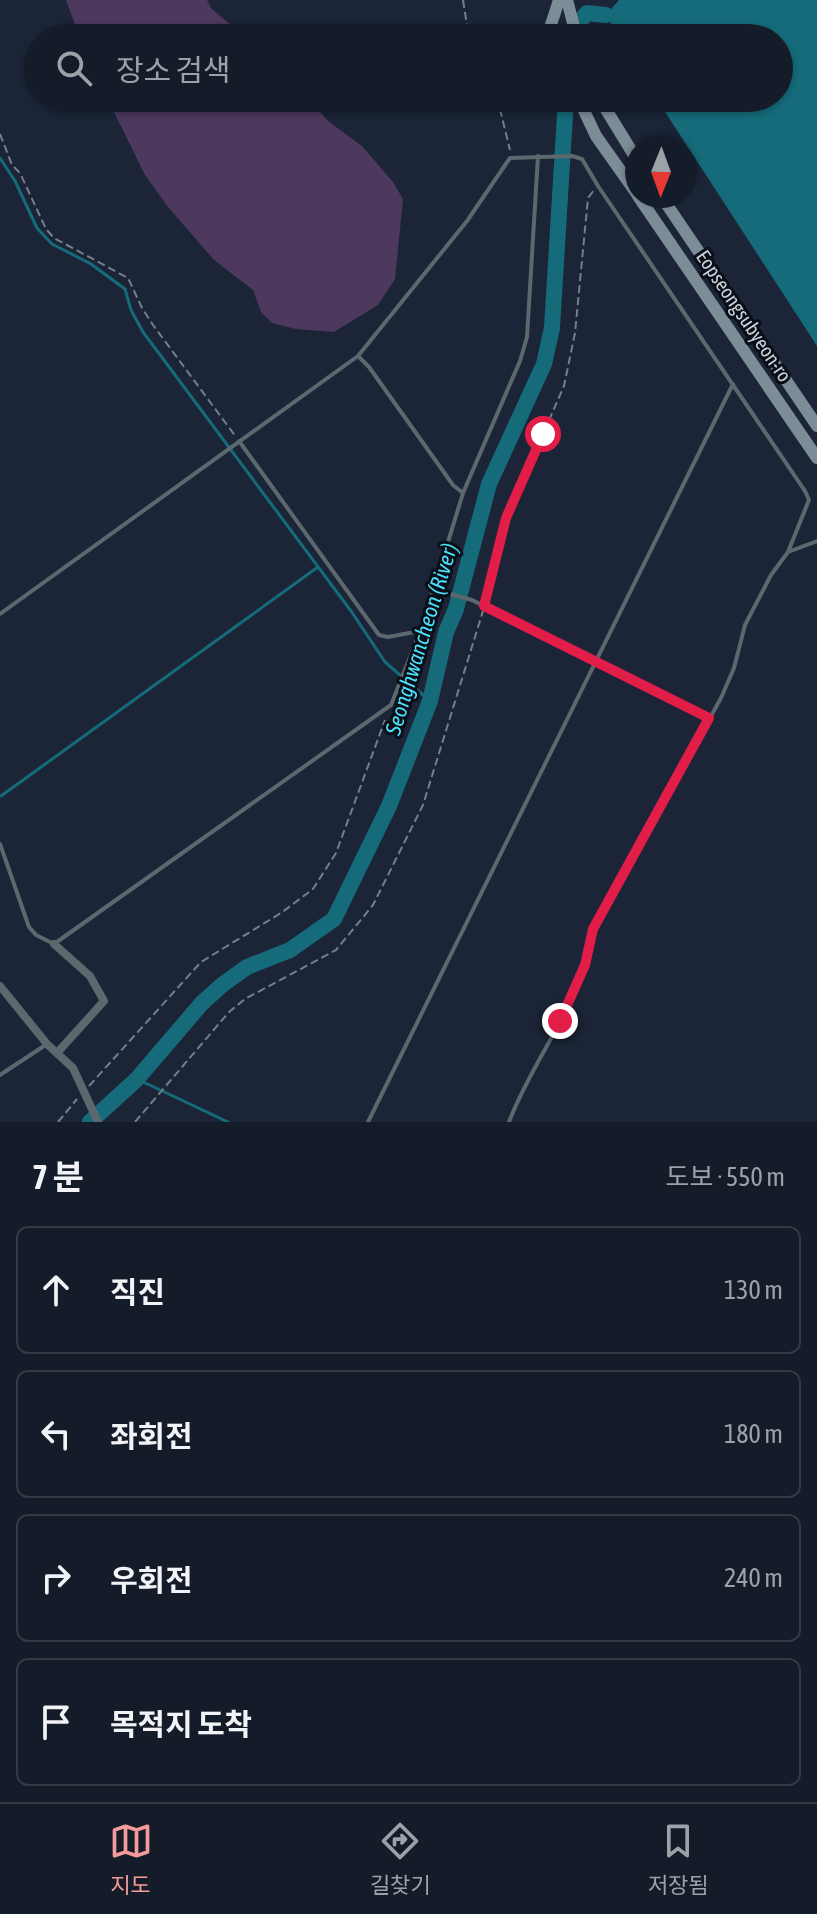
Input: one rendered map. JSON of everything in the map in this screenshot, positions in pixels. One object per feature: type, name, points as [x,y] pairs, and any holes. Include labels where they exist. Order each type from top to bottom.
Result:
[{"type":"main road","points":[[551,24],[559,0]]},
{"type":"main road","points":[[567,0],[573,24]]},
{"type":"main road","name":"Eopseongsubyeon-ro","points":[[584,112],[596,136],[625,177]]},
{"type":"main road","points":[[608,112],[625,140]]},
{"type":"main road","name":"Eopseongsubyeon-ro","points":[[647,208],[817,458]]},
{"type":"main road","name":"Eopseongsubyeon-ro","points":[[669,208],[817,426]]},
{"type":"street","points":[[54,944],[90,976],[104,1001],[57,1053]]},
{"type":"street","points":[[0,986],[47,1044],[73,1068],[98,1122]]},
{"type":"lane","points":[[0,614],[358,356],[467,221],[510,158],[551,155],[582,159],[809,500],[788,552],[771,575],[750,615],[740,639],[730,680],[593,929],[585,965],[574,994],[522,1089],[509,1122]]},
{"type":"lane","points":[[0,844],[29,927],[36,935],[54,944],[378,712],[386,710],[395,697],[420,631],[463,493],[527,337],[538,156]]},
{"type":"lane","points":[[358,356],[453,485],[463,493]]},
{"type":"lane","points":[[368,1122],[733,384]]},
{"type":"lane","points":[[237,443],[379,635],[388,637],[420,631]]},
{"type":"lane","points":[[788,552],[817,541]]},
{"type":"lane","points":[[432,589],[472,600],[709,718]]},
{"type":"lane","points":[[0,1075],[47,1044]]},
{"type":"path","points":[[463,0],[467,24]]},
{"type":"path","points":[[500,112],[510,158]]},
{"type":"path","points":[[0,134],[12,165],[30,190],[46,229],[54,238],[128,278],[153,325],[237,443]]},
{"type":"path","points":[[135,1122],[229,1012],[245,999],[336,950],[373,905],[423,805],[484,606],[506,518],[564,386],[575,333],[588,198],[598,186]]},
{"type":"path","points":[[58,1122],[201,962],[281,913],[313,889],[336,853],[385,723],[386,710]]},
{"type":"shaded area","points":[[66,0],[207,0],[211,8],[230,24],[75,24]]},
{"type":"shaded area","points":[[114,112],[320,112],[363,147],[393,182],[403,199],[395,279],[378,305],[334,332],[296,329],[272,323],[261,312],[253,290],[214,260],[145,175]]},
{"type":"water","points":[[619,0],[817,0],[817,346],[697,161],[697,136],[681,136],[665,112],[793,112],[793,24],[611,24],[606,15]]},
{"type":"waterway","name":"Seonghwancheon (River)","points":[[577,24],[587,13],[606,15]]},
{"type":"waterway","name":"Seonghwancheon (River)","points":[[90,1122],[137,1079],[202,1003],[222,985],[247,967],[290,950],[334,919],[389,806],[430,701],[446,632],[456,609],[489,484],[544,364],[552,328],[565,112]]},
{"type":"waterway","points":[[0,158],[15,181],[37,228],[52,244],[91,264],[125,289],[131,310],[143,332],[351,611],[385,662],[430,701]]},
{"type":"waterway","points":[[1,796],[318,567]]},
{"type":"waterway","points":[[137,1079],[228,1122]]},
{"type":"route","points":[[543,434],[506,518],[484,606],[709,718],[593,929],[585,965],[560,1021]]}]
